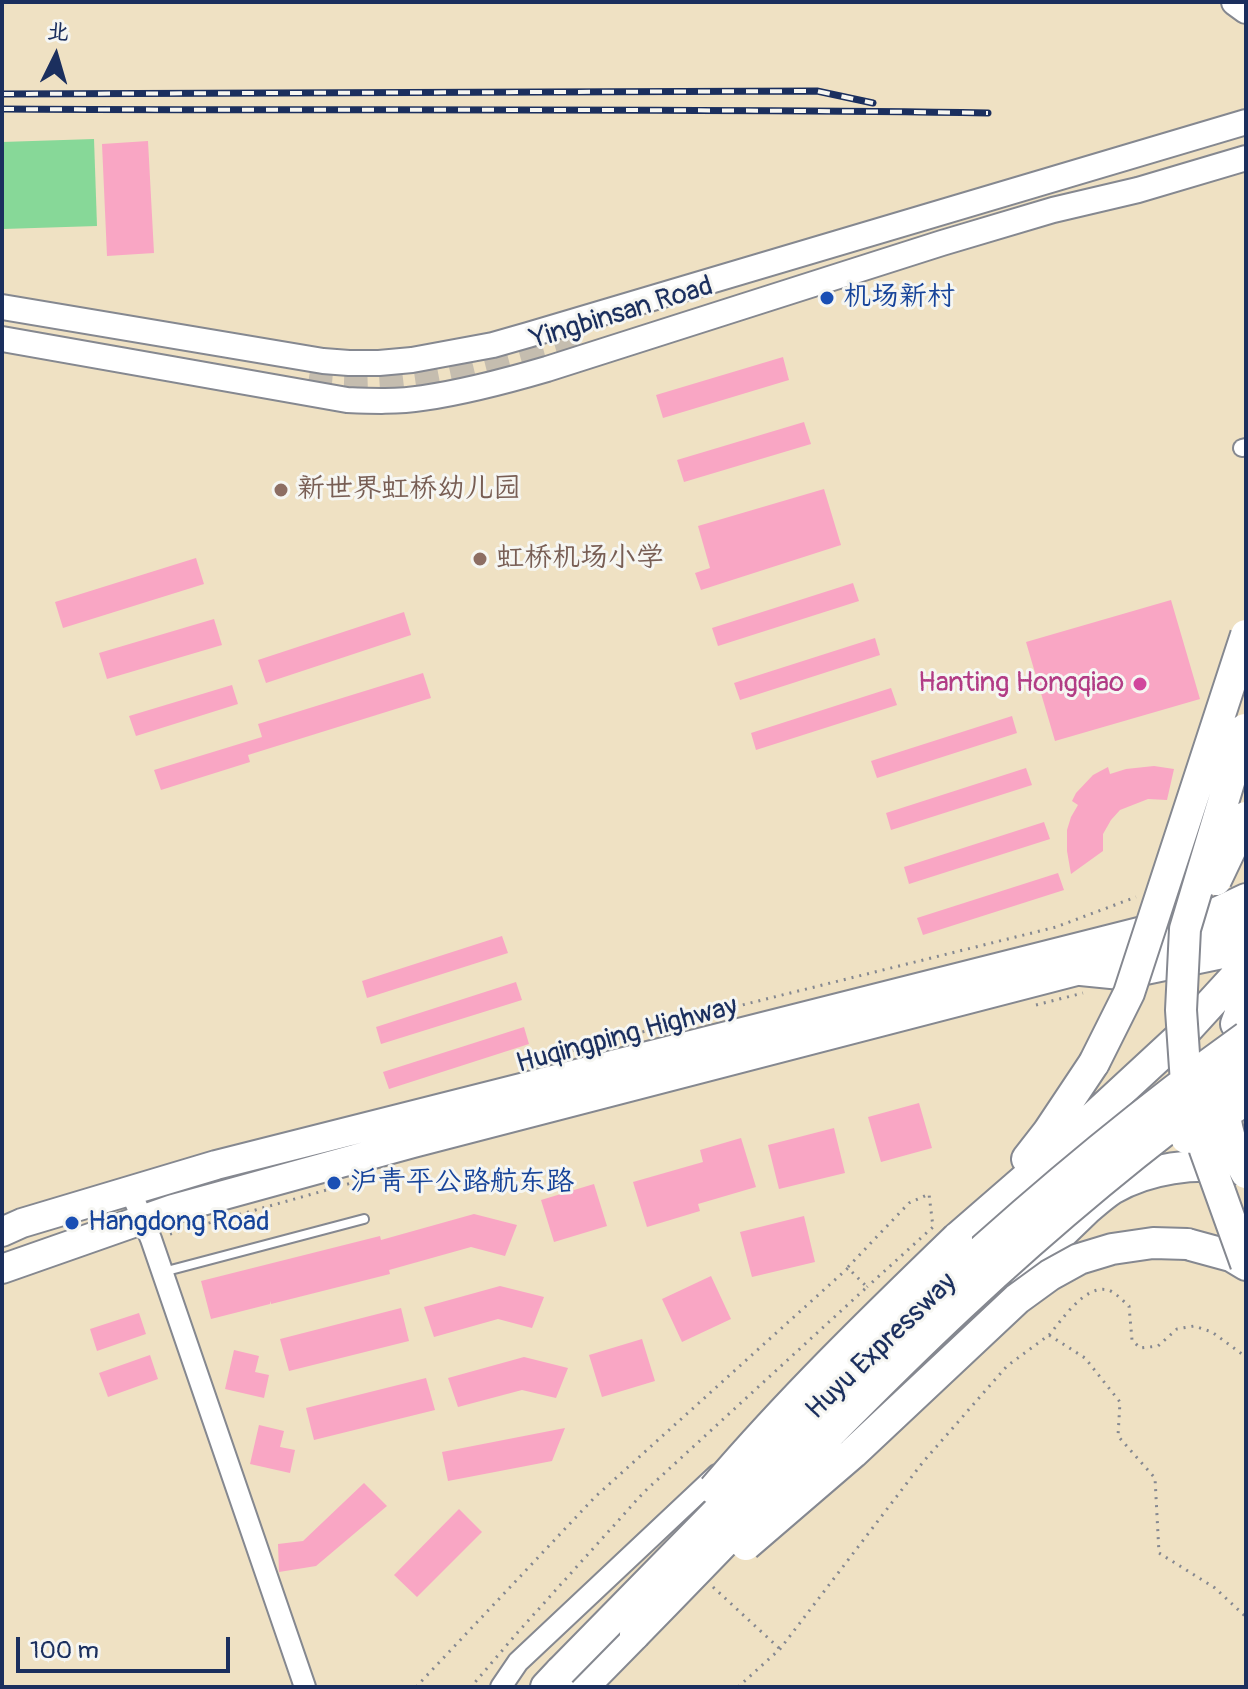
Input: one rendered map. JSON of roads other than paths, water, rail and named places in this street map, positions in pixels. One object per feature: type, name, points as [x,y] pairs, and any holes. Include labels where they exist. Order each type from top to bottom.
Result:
[{"type":"highway","points":[[566,1683],[677,1532],[795,1398],[1004,1189],[1048,1132],[1094,1063],[1129,993],[1246,635]]},
{"type":"highway","points":[[1246,725],[1185,929],[1181,1010],[1186,1083],[1205,1150],[1246,1265]]},
{"type":"highway","points":[[1181,1010],[1198,931],[1220,870],[1246,817]]},
{"type":"highway","name":"Huqingping Highway","points":[[1168,924],[1246,884]]},
{"type":"highway","name":"Huqingping Highway","points":[[2,1232],[130,1190],[276,1149],[1214,913],[1246,898]]},
{"type":"highway","points":[[1088,980],[1121,974],[1244,932]]},
{"type":"highway","points":[[957,1238],[1180,1037],[1246,965]]},
{"type":"highway","name":"Huqingping Highway","points":[[2,1269],[147,1230],[173,1209],[413,1143],[1088,980]]},
{"type":"highway","points":[[1246,995],[1236,1024],[1226,1079],[1224,1114],[1231,1143],[1246,1171]]},
{"type":"highway","name":"Huyu Expressway","points":[[566,1683],[854,1372],[944,1285],[1126,1128],[1246,1037]]},
{"type":"highway","name":"Huyu Expressway","points":[[566,1683],[635,1634],[873,1391],[962,1305],[1056,1221],[1246,1070]]},
{"type":"highway","points":[[1056,1221],[1246,1100]]},
{"type":"highway","points":[[782,1472],[830,1452],[1087,1209],[1112,1189],[1141,1176],[1179,1167],[1217,1165],[1246,1171]]},
{"type":"highway","points":[[635,1634],[800,1499],[1017,1299],[1050,1275],[1079,1259],[1112,1249],[1153,1243],[1187,1244],[1231,1256],[1246,1265]]},
{"type":"main road","points":[[1235,2],[1246,10]]},
{"type":"main road","name":"Yingbinsan Road","points":[[2,307],[323,361],[379,363],[412,360],[493,345],[1246,122]]},
{"type":"main road","points":[[597,315],[571,325],[562,334],[563,346],[573,354],[1246,141]]},
{"type":"main road","points":[[1136,175],[1246,150]]},
{"type":"main road","name":"Yingbinsan Road","points":[[2,339],[347,400],[421,399],[482,388],[590,348],[1039,214],[1138,190],[1246,158]]},
{"type":"main road","points":[[2,322],[322,373],[373,374],[409,369],[493,345],[508,347],[515,353],[518,364],[514,372],[482,388]]},
{"type":"street","points":[[501,1687],[518,1662],[1023,1185],[1246,995]]},
{"type":"street","points":[[566,1683],[1008,1248],[1212,1066],[1246,1028]]},
{"type":"street","points":[[130,1190],[162,1272],[305,1687]]},
{"type":"lane","points":[[162,1272],[364,1219]]},
{"type":"tunnel","points":[[308,383],[343,387],[413,383],[483,369],[585,341]]},
{"type":"railway","points":[[2,94],[817,91],[873,103]]},
{"type":"railway","points":[[2,109],[988,113]]},
{"type":"place","name":"机场新村","points":[[827,298]]},
{"type":"place","name":"新世界虹桥幼儿园","points":[[281,490]]},
{"type":"place","name":"虹桥机场小学","points":[[480,559]]},
{"type":"place","name":"Hanting Hongqiao","points":[[1140,684]]},
{"type":"place","name":"沪青平公路航东路","points":[[334,1183]]},
{"type":"place","name":"Hangdong Road","points":[[72,1223]]}]
